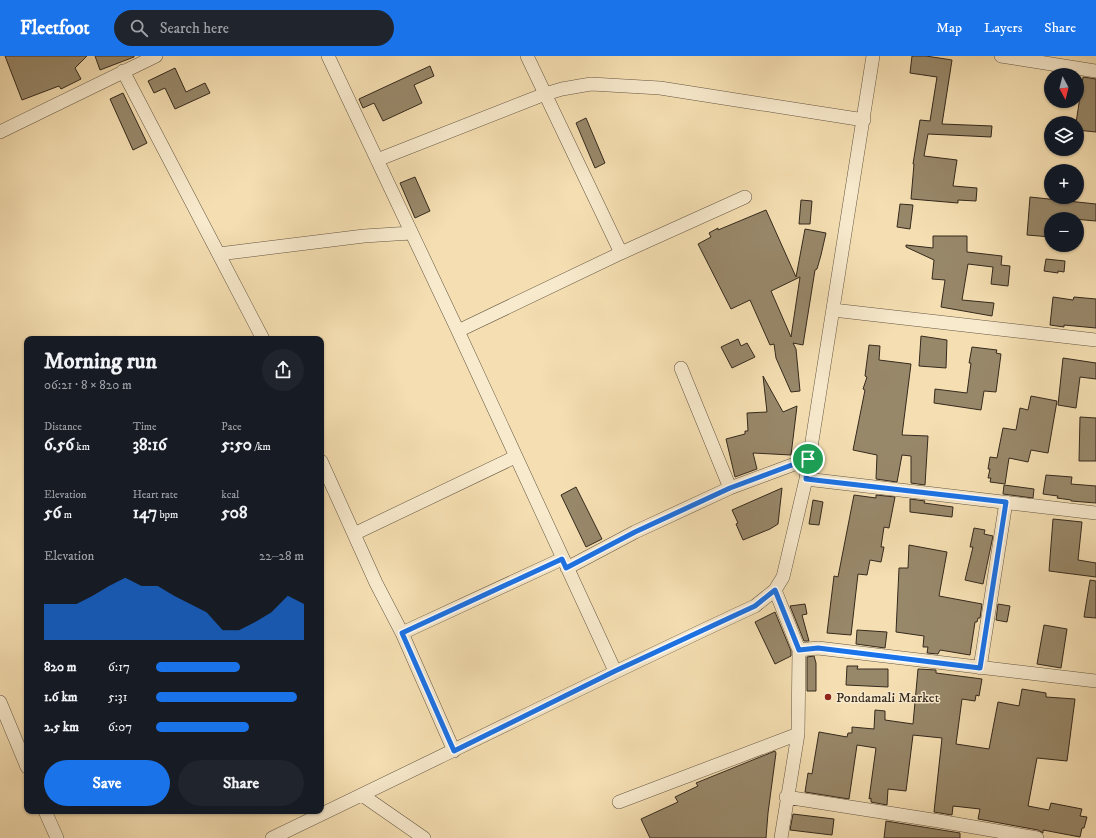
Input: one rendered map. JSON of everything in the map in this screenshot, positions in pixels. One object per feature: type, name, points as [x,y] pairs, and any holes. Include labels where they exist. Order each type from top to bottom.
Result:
[{"type":"street","points":[[0,132],[156,56]]},
{"type":"street","points":[[328,56],[458,331],[615,671]]},
{"type":"street","points":[[527,56],[621,253]]},
{"type":"street","points":[[324,813],[454,751],[615,671],[755,606],[775,590],[783,578],[806,479],[873,56]]},
{"type":"street","points":[[1001,56],[1096,71]]},
{"type":"street","points":[[123,71],[261,336]]},
{"type":"street","points":[[377,160],[545,94],[562,89],[591,84],[660,88],[864,120]]},
{"type":"street","points":[[458,331],[621,253],[745,197]]},
{"type":"street","points":[[219,254],[364,236],[411,233]]},
{"type":"street","points":[[833,310],[1096,340]]},
{"type":"street","points":[[681,368],[730,488]]},
{"type":"street","points":[[354,534],[515,457]]},
{"type":"street","points":[[402,633],[635,532],[730,488],[808,459]]},
{"type":"street","points":[[324,468],[376,583],[402,633],[454,751]]},
{"type":"street","points":[[806,479],[1096,512]]},
{"type":"street","points":[[980,668],[1006,502]]},
{"type":"street","points":[[775,590],[799,650],[798,734],[786,797],[781,838]]},
{"type":"street","points":[[799,650],[818,648],[1096,681]]},
{"type":"street","points":[[0,702],[24,760]]},
{"type":"street","points":[[619,802],[798,734]]},
{"type":"street","points":[[362,795],[424,838]]},
{"type":"street","points":[[786,797],[1037,838]]},
{"type":"street","points":[[46,814],[56,838]]},
{"type":"street","points":[[272,838],[322,814]]},
{"type":"building","points":[[5,56],[87,56],[75,68],[81,79],[61,89],[59,86],[22,100]]},
{"type":"building","points":[[95,56],[134,56],[134,57],[100,70]]},
{"type":"building","points":[[912,56],[926,56],[952,60],[942,124],[992,126],[991,137],[928,134],[924,156],[957,160],[953,186],[977,188],[976,201],[958,200],[958,203],[911,199],[913,164],[920,120],[930,121],[937,77],[910,73]]},
{"type":"building","points":[[430,66],[434,76],[414,85],[422,103],[383,121],[374,103],[363,108],[359,99]]},
{"type":"building","points":[[175,68],[186,92],[205,83],[210,93],[175,109],[165,88],[154,93],[148,81]]},
{"type":"building","points":[[1084,77],[1096,79],[1096,132],[1084,131],[1084,116],[1077,116],[1078,108],[1084,108]]},
{"type":"building","points":[[123,93],[147,143],[133,150],[110,99]]},
{"type":"building","points":[[586,118],[605,163],[595,168],[576,123]]},
{"type":"building","points":[[415,177],[430,211],[415,218],[400,183]]},
{"type":"building","points":[[1030,197],[1044,198],[1044,204],[1084,204],[1084,203],[1096,204],[1096,221],[1084,220],[1084,212],[1044,212],[1044,236],[1027,235]]},
{"type":"building","points":[[801,200],[812,201],[810,224],[799,224]]},
{"type":"building","points":[[900,204],[913,205],[910,229],[897,227]]},
{"type":"building","points":[[766,210],[796,277],[805,229],[826,233],[817,269],[815,270],[803,345],[793,343],[796,349],[800,391],[791,392],[776,358],[774,344],[770,345],[750,300],[731,309],[698,244],[711,237],[709,233],[718,228],[718,230]],"holes":[[[800,277],[791,337],[771,291]]]},
{"type":"building","points":[[933,236],[967,236],[967,252],[1002,256],[1001,265],[1010,266],[1008,286],[991,284],[993,267],[968,264],[962,300],[994,303],[992,316],[941,307],[945,280],[932,279],[934,260],[906,247],[906,245],[933,248]]},
{"type":"building","points":[[1046,259],[1065,261],[1064,272],[1058,271],[1058,273],[1044,271]]},
{"type":"building","points":[[1053,297],[1073,300],[1074,297],[1096,299],[1096,328],[1050,325]]},
{"type":"building","points":[[921,336],[947,340],[946,368],[919,366]]},
{"type":"building","points":[[738,339],[741,346],[747,343],[755,357],[732,368],[721,347]]},
{"type":"building","points":[[869,345],[880,346],[879,360],[911,364],[902,435],[928,436],[925,485],[911,483],[911,456],[902,455],[897,482],[876,479],[877,455],[853,450],[865,390],[863,389],[867,377],[865,376]]},
{"type":"building","points":[[972,347],[997,350],[996,353],[1001,354],[996,392],[984,391],[981,410],[934,403],[935,389],[967,393],[971,363],[969,363]]},
{"type":"building","points":[[1063,358],[1096,363],[1096,379],[1080,377],[1076,408],[1058,405]]},
{"type":"building","points":[[763,376],[783,412],[797,406],[791,455],[753,453],[757,469],[735,477],[726,439],[745,434],[745,431],[748,431],[747,413],[767,412]]},
{"type":"building","points":[[1031,396],[1057,401],[1048,453],[1031,450],[1028,462],[1009,458],[1005,484],[990,482],[991,478],[988,478],[990,469],[988,469],[990,457],[997,458],[1003,428],[1016,430],[1020,408],[1028,410]]},
{"type":"building","points":[[1080,417],[1096,418],[1096,461],[1079,461]]},
{"type":"building","points":[[1046,475],[1072,477],[1071,484],[1096,486],[1096,503],[1071,501],[1057,498],[1058,496],[1043,494]]},
{"type":"building","points":[[1004,485],[1034,489],[1033,498],[1003,494]]},
{"type":"building","points":[[576,487],[602,539],[586,547],[561,495]]},
{"type":"building","points":[[782,488],[778,524],[770,529],[743,540],[732,510]]},
{"type":"building","points":[[854,495],[876,498],[876,495],[895,497],[889,528],[884,527],[881,547],[884,547],[881,562],[870,560],[867,575],[858,574],[851,635],[827,633],[834,576],[838,577]]},
{"type":"building","points":[[910,499],[925,501],[924,503],[953,507],[952,517],[910,512]]},
{"type":"building","points":[[813,500],[823,502],[819,525],[809,524]]},
{"type":"building","points":[[1053,519],[1082,522],[1078,560],[1096,563],[1096,577],[1049,571]]},
{"type":"building","points":[[974,528],[985,530],[984,534],[993,536],[983,584],[965,580],[973,547],[970,547]]},
{"type":"building","points":[[909,545],[947,552],[939,596],[982,604],[980,618],[978,618],[977,622],[975,622],[970,655],[940,650],[938,654],[927,653],[928,647],[923,647],[924,636],[896,632],[899,568],[908,568]]},
{"type":"building","points":[[1090,580],[1096,581],[1096,618],[1084,617]]},
{"type":"building","points":[[805,604],[807,614],[802,615],[809,641],[804,641],[790,606]]},
{"type":"building","points":[[998,604],[1010,606],[1007,622],[996,620]]},
{"type":"building","points":[[775,612],[791,651],[791,656],[775,664],[755,622]]},
{"type":"building","points":[[1044,625],[1067,629],[1061,668],[1037,664]]},
{"type":"building","points":[[857,630],[887,632],[885,648],[856,644]]},
{"type":"building","points":[[814,656],[816,663],[816,691],[807,691],[807,657]]},
{"type":"building","points":[[847,666],[858,666],[857,669],[888,669],[888,687],[846,685]]},
{"type":"building","points":[[918,669],[936,670],[936,673],[982,679],[979,696],[976,695],[975,701],[962,699],[956,744],[989,749],[998,702],[1019,706],[1022,689],[1046,693],[1046,697],[1075,699],[1067,761],[1037,758],[1028,806],[1049,810],[1051,803],[1082,809],[1080,816],[1087,817],[1080,837],[1043,830],[1043,833],[1038,830],[978,819],[980,809],[953,806],[952,815],[934,812],[942,738],[913,735],[906,791],[888,789],[887,805],[871,802],[871,798],[869,799],[876,748],[857,745],[849,799],[805,792],[808,773],[812,774],[819,732],[847,737],[848,733],[852,733],[852,727],[874,729],[875,710],[885,711],[885,720],[913,724]]},
{"type":"building","points":[[775,751],[776,753],[766,838],[650,838],[641,819],[678,802],[675,797],[698,786],[696,783]]},
{"type":"building","points":[[793,814],[834,819],[832,835],[790,830]]},
{"type":"building","points":[[886,821],[960,833],[960,838],[884,838]]},
{"type":"place","name":"Pondamali Market","points":[[828,697]]},
{"type":"route","points":[[808,459],[806,479],[1006,502],[980,668],[818,648],[799,650],[775,590],[755,606],[615,671],[454,751],[402,633],[562,559],[566,568],[635,532],[730,488],[808,459]]}]
